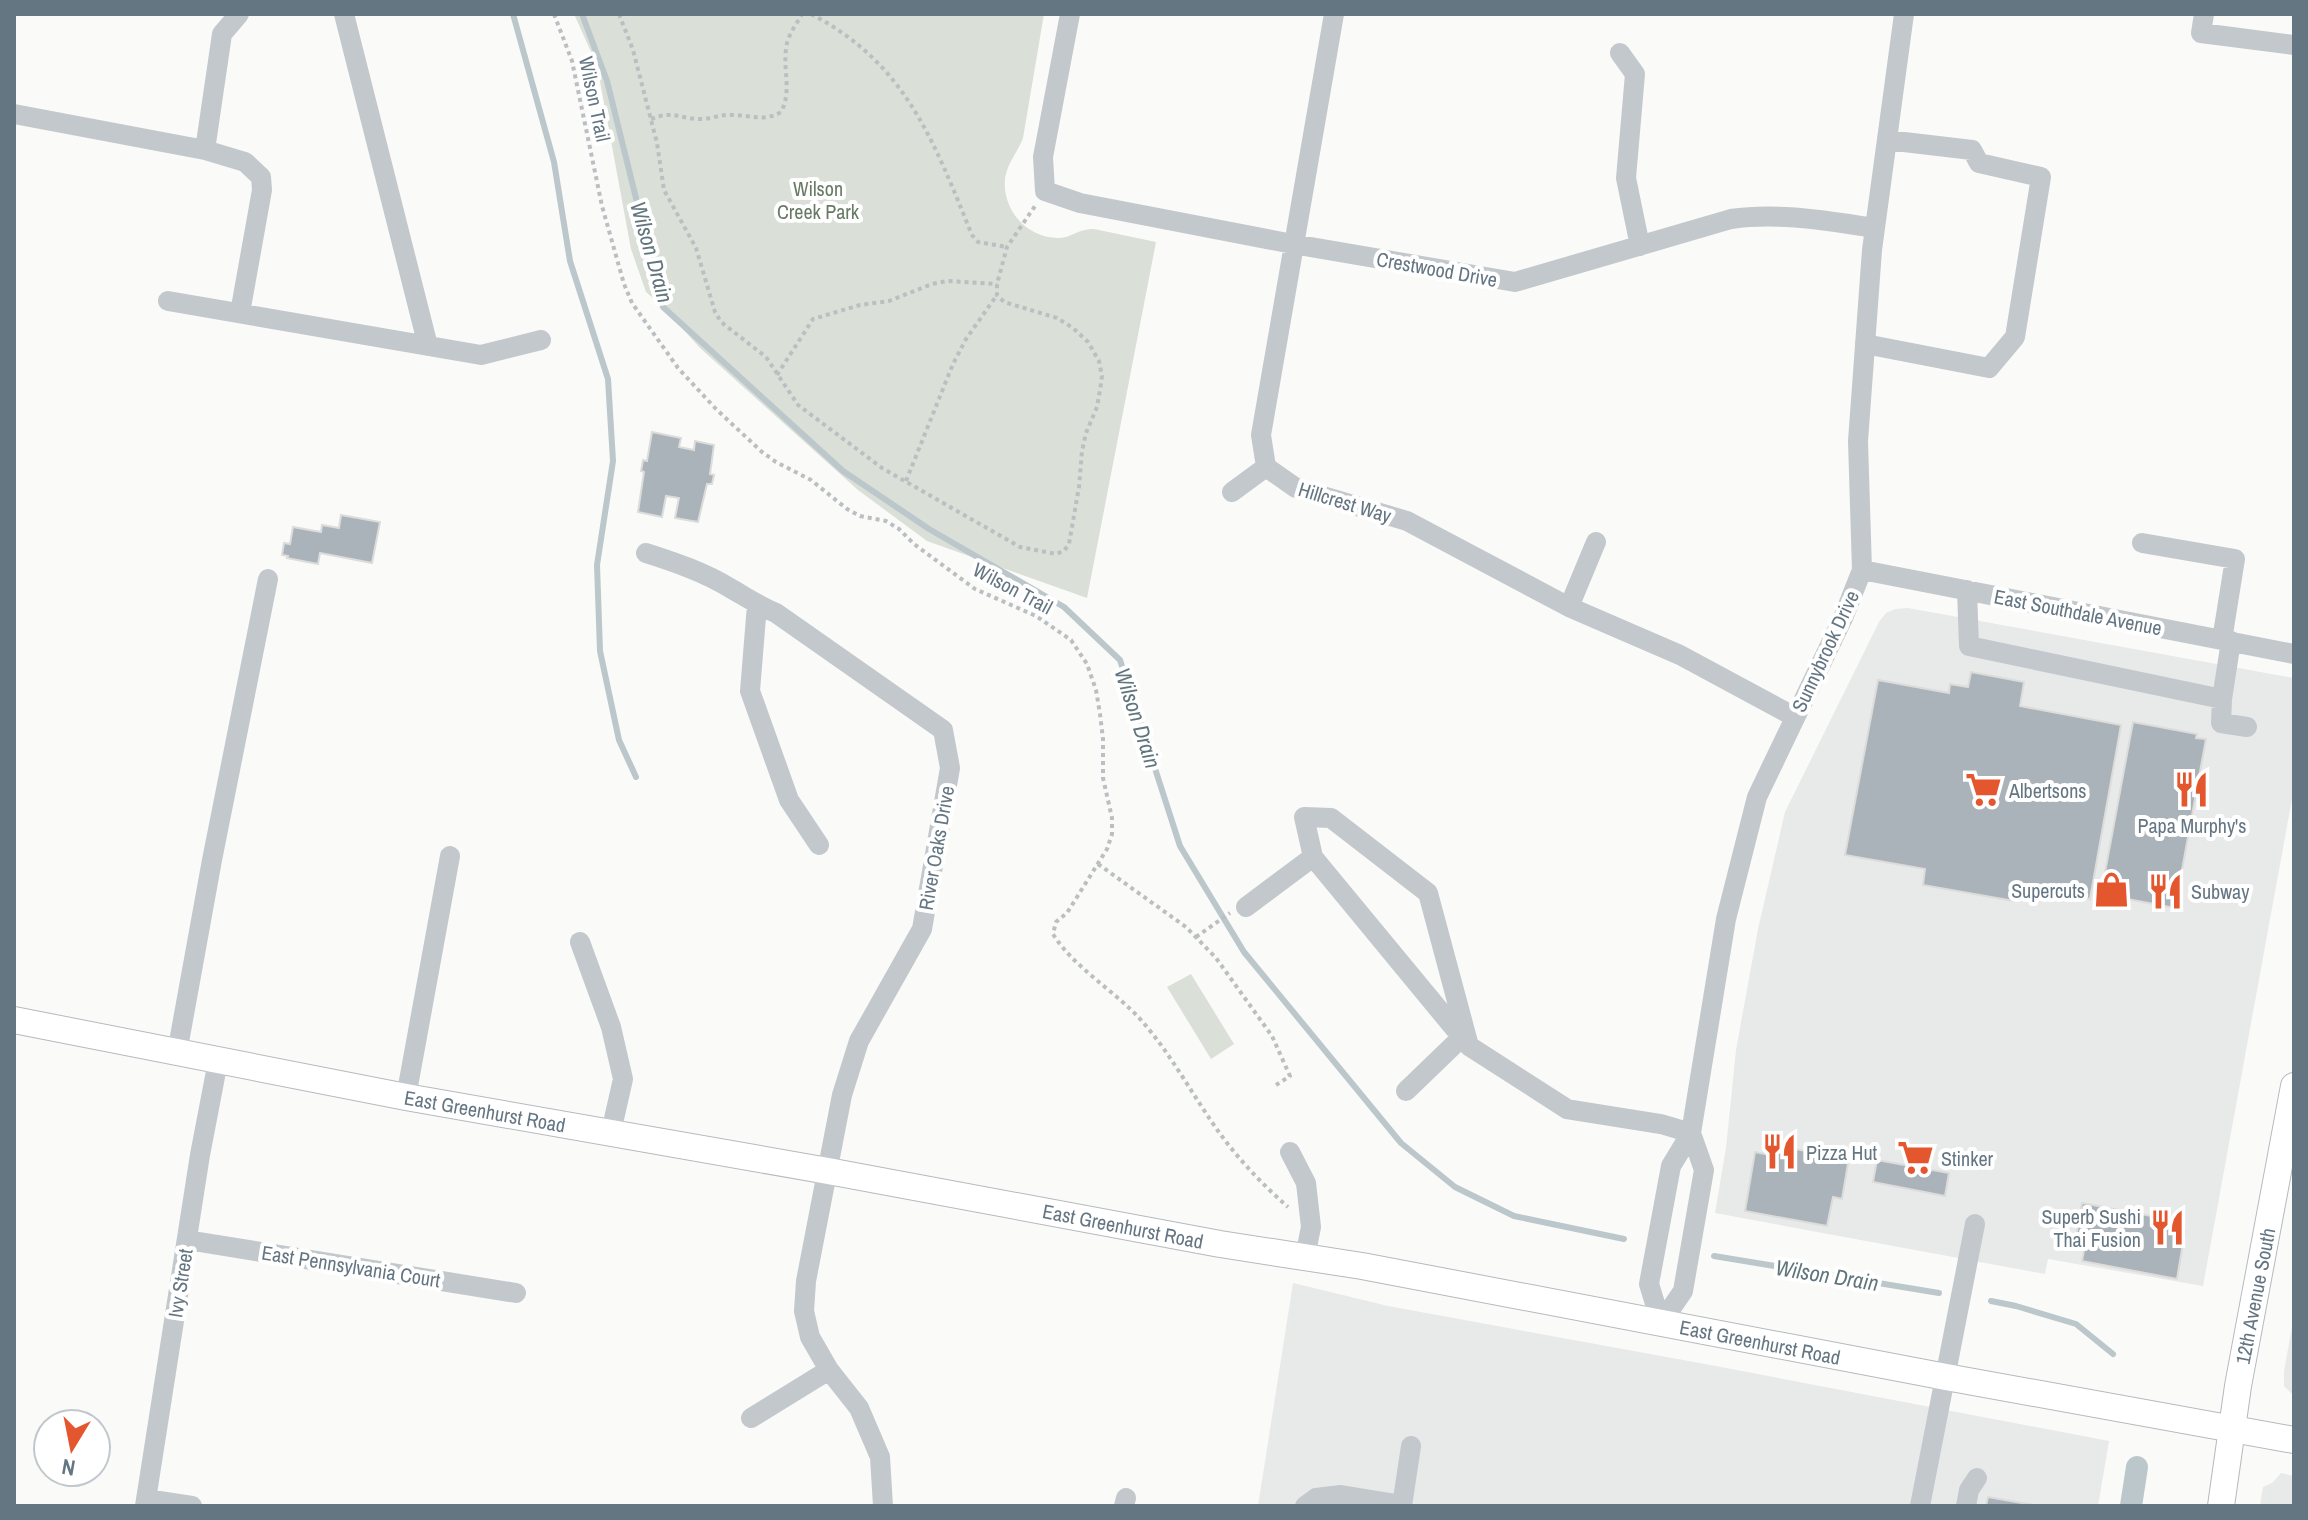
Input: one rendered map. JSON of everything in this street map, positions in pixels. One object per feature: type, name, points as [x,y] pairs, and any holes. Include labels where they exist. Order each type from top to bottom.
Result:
[{"type":"main road","name":"East Greenhurst Road","points":[[14,1020],[406,1097],[1305,1257],[2294,1440]]},
{"type":"main road","name":"12th Avenue South","points":[[2221,1506],[2294,1086]]},
{"type":"street","points":[[205,150],[222,34],[239,14]]},
{"type":"street","points":[[344,14],[428,346]]},
{"type":"street","points":[[1045,191],[1043,157],[1070,14]]},
{"type":"street","points":[[1232,492],[1266,467],[1261,435],[1334,14]]},
{"type":"street","name":"Sunnybrook Drive","points":[[1661,1323],[1649,1284],[1671,1166],[1691,1133],[1726,919],[1757,797],[1843,618],[1862,570],[1858,441],[1865,344],[1875,228],[1904,14]]},
{"type":"street","points":[[2204,14],[2201,33],[2294,45]]},
{"type":"street","points":[[1620,53],[1635,74],[1626,178],[1640,246]]},
{"type":"street","points":[[14,114],[205,150],[245,162],[261,177],[262,190],[240,313]]},
{"type":"street","points":[[1865,344],[1989,368],[2015,337],[2041,177],[1979,163],[1972,150],[1887,140]]},
{"type":"street","name":"Crestwood Drive","points":[[1045,191],[1080,203],[1515,282],[1731,219],[1788,216],[1875,228]]},
{"type":"street","points":[[168,301],[481,355],[541,340]]},
{"type":"street","name":"Hillcrest Way","points":[[1266,467],[1296,488],[1407,521],[1569,607],[1680,655],[1795,717]]},
{"type":"street","points":[[1569,607],[1596,542]]},
{"type":"street","points":[[2142,543],[2235,559],[2221,723],[2247,727]]},
{"type":"street","name":"River Oaks Drive","points":[[646,553],[675,562],[776,613],[943,730],[950,768],[922,929],[859,1041],[842,1095],[806,1281],[804,1311],[810,1337],[829,1370],[859,1408],[880,1457],[883,1506]]},
{"type":"street","name":"East Southdale Avenue","points":[[1862,570],[2294,654]]},
{"type":"street","points":[[177,1053],[268,579]]},
{"type":"street","points":[[1967,590],[1969,646],[2222,699]]},
{"type":"street","points":[[757,605],[750,691],[789,800],[819,845]]},
{"type":"street","points":[[1465,1042],[1428,893],[1331,818],[1304,817],[1313,857],[1465,1042],[1567,1109],[1661,1124],[1691,1133]]},
{"type":"street","points":[[406,1097],[450,856]]},
{"type":"street","points":[[1238,910],[1313,857]]},
{"type":"street","points":[[580,942],[611,1027],[623,1079],[611,1132]]},
{"type":"street","points":[[1406,1091],[1465,1042]]},
{"type":"street","name":"Ivy Street","points":[[146,1502],[206,1119],[218,1061]]},
{"type":"street","name":"Sunnybrook Drive","points":[[1661,1323],[1683,1291],[1704,1170],[1691,1133]]},
{"type":"street","points":[[1290,1152],[1306,1183],[1311,1227],[1305,1257]]},
{"type":"street","points":[[1920,1506],[1975,1224]]},
{"type":"street","name":"East Pennsylvania Court","points":[[187,1240],[516,1293]]},
{"type":"street","points":[[751,1418],[829,1370]]},
{"type":"street","points":[[1305,1506],[1316,1498],[1341,1495],[1402,1505],[1411,1446]]},
{"type":"street","points":[[1966,1506],[1969,1490],[1977,1478]]},
{"type":"street","points":[[146,1502],[192,1506]]},
{"type":"path","name":"Wilson Trail","points":[[554,14],[572,61],[602,206],[624,284],[632,303],[678,368],[762,452],[811,480],[847,509],[860,516],[886,521],[899,529],[914,544],[975,589],[1036,616],[1071,640],[1087,664],[1100,714],[1103,778],[1112,818],[1112,834],[1107,849],[1067,913],[1056,922],[1053,934],[1069,954],[1141,1020],[1222,1137],[1270,1192],[1311,1227]]},
{"type":"path","points":[[619,14],[633,50],[651,119],[664,190],[696,248],[715,312],[721,322],[766,357],[798,405],[882,468],[1020,547],[1056,554],[1064,551],[1069,544],[1084,442],[1100,390],[1102,376],[1099,361],[1088,342],[1073,328],[1036,310],[1004,302],[997,295]]},
{"type":"path","points":[[651,119],[664,114],[703,119],[731,114],[774,117],[781,112],[788,92],[786,49],[802,14]]},
{"type":"path","points":[[811,14],[860,44],[885,68],[921,120],[972,235],[978,242],[1007,247]]},
{"type":"path","points":[[906,481],[953,364],[966,339],[997,295],[1007,247],[1045,191]]},
{"type":"path","points":[[777,375],[813,319],[860,305],[889,301],[947,281],[997,284]]},
{"type":"path","points":[[1098,864],[1186,927],[1216,958],[1272,1036],[1290,1076],[1276,1085]]},
{"type":"path","points":[[1196,937],[1238,910]]},
{"type":"shaded area","points":[[1908,608],[2294,678],[2294,788],[2203,1286],[2048,1259],[2045,1274],[1715,1213],[1726,1148],[1736,1050],[1758,929],[1785,812],[1879,622],[1886,613]]},
{"type":"shaded area","points":[[1293,1283],[1388,1306],[2109,1441],[2098,1506],[1258,1506]]},
{"type":"shaded area","points":[[2294,1316],[2294,1396],[2284,1386],[2284,1371]]},
{"type":"shaded area","points":[[2281,1473],[2294,1476],[2294,1506],[2260,1506],[2263,1487]]},
{"type":"green space","name":"Wilson Creek Park","points":[[574,14],[1044,14],[1023,138],[1005,179],[1012,211],[1026,227],[1046,237],[1063,238],[1094,229],[1156,242],[1087,598],[927,541],[858,490],[700,348],[646,292],[631,249],[597,65]]},
{"type":"green space","points":[[1191,974],[1234,1044],[1211,1059],[1167,987]]},
{"type":"building","points":[[652,432],[681,438],[679,447],[694,450],[695,441],[714,445],[710,474],[714,475],[712,484],[707,484],[698,522],[675,518],[679,498],[666,496],[662,517],[638,512],[644,472],[641,471],[643,460],[647,461]]},
{"type":"building","points":[[341,515],[380,522],[372,563],[320,553],[318,564],[282,555],[284,543],[290,544],[293,527],[321,532],[322,525],[339,528]]},
{"type":"building","name":"Albertsons","points":[[1971,672],[2024,682],[2020,706],[2121,725],[2090,899],[2017,885],[2014,901],[1923,885],[1925,869],[1845,855],[1878,680],[1949,693],[1950,684],[1968,687]]},
{"type":"building","points":[[2133,722],[2197,734],[2196,738],[2206,739],[2175,908],[2101,894]]},
{"type":"building","points":[[1771,1145],[1849,1158],[1842,1199],[1833,1197],[1827,1226],[1745,1211],[1755,1152],[1770,1155]]},
{"type":"building","name":"Stinker","points":[[1913,1149],[1919,1150],[1916,1166],[1910,1165]]},
{"type":"building","points":[[1877,1160],[1949,1173],[1945,1196],[1873,1182]]},
{"type":"building","points":[[2082,1203],[2178,1221],[2177,1229],[2185,1231],[2177,1279],[2082,1261],[2085,1245],[2075,1243]]},
{"type":"building","points":[[1988,1497],[2039,1506],[1986,1506]]},
{"type":"waterway","points":[[513,14],[554,162],[570,261],[608,379],[613,461],[597,565],[600,651],[619,740],[636,777]]},
{"type":"waterway","name":"Wilson Drain","points":[[582,14],[607,81],[663,307],[843,471],[929,529],[1064,607],[1120,660],[1180,846],[1244,952],[1401,1143],[1455,1187],[1514,1216],[1624,1239]]},
{"type":"waterway","name":"Wilson Drain","points":[[1714,1256],[1939,1293]]},
{"type":"waterway","name":"Wilson Drain","points":[[1991,1301],[2076,1324],[2113,1354]]},
{"type":"waterway","name":"Wilson Drain","points":[[2131,1506],[2137,1467]]},
{"type":"place","name":"Albertsons","points":[[1983,790]]},
{"type":"place","name":"Papa Murphy's","points":[[2192,790]]},
{"type":"place","name":"Supercuts","points":[[2111,890]]},
{"type":"place","name":"Subway","points":[[2165,891]]},
{"type":"place","name":"Pizza Hut","points":[[1780,1152]]},
{"type":"place","name":"Stinker","points":[[1915,1158]]},
{"type":"place","name":"Superb Sushi Thai Fusion","points":[[2167,1228]]}]
